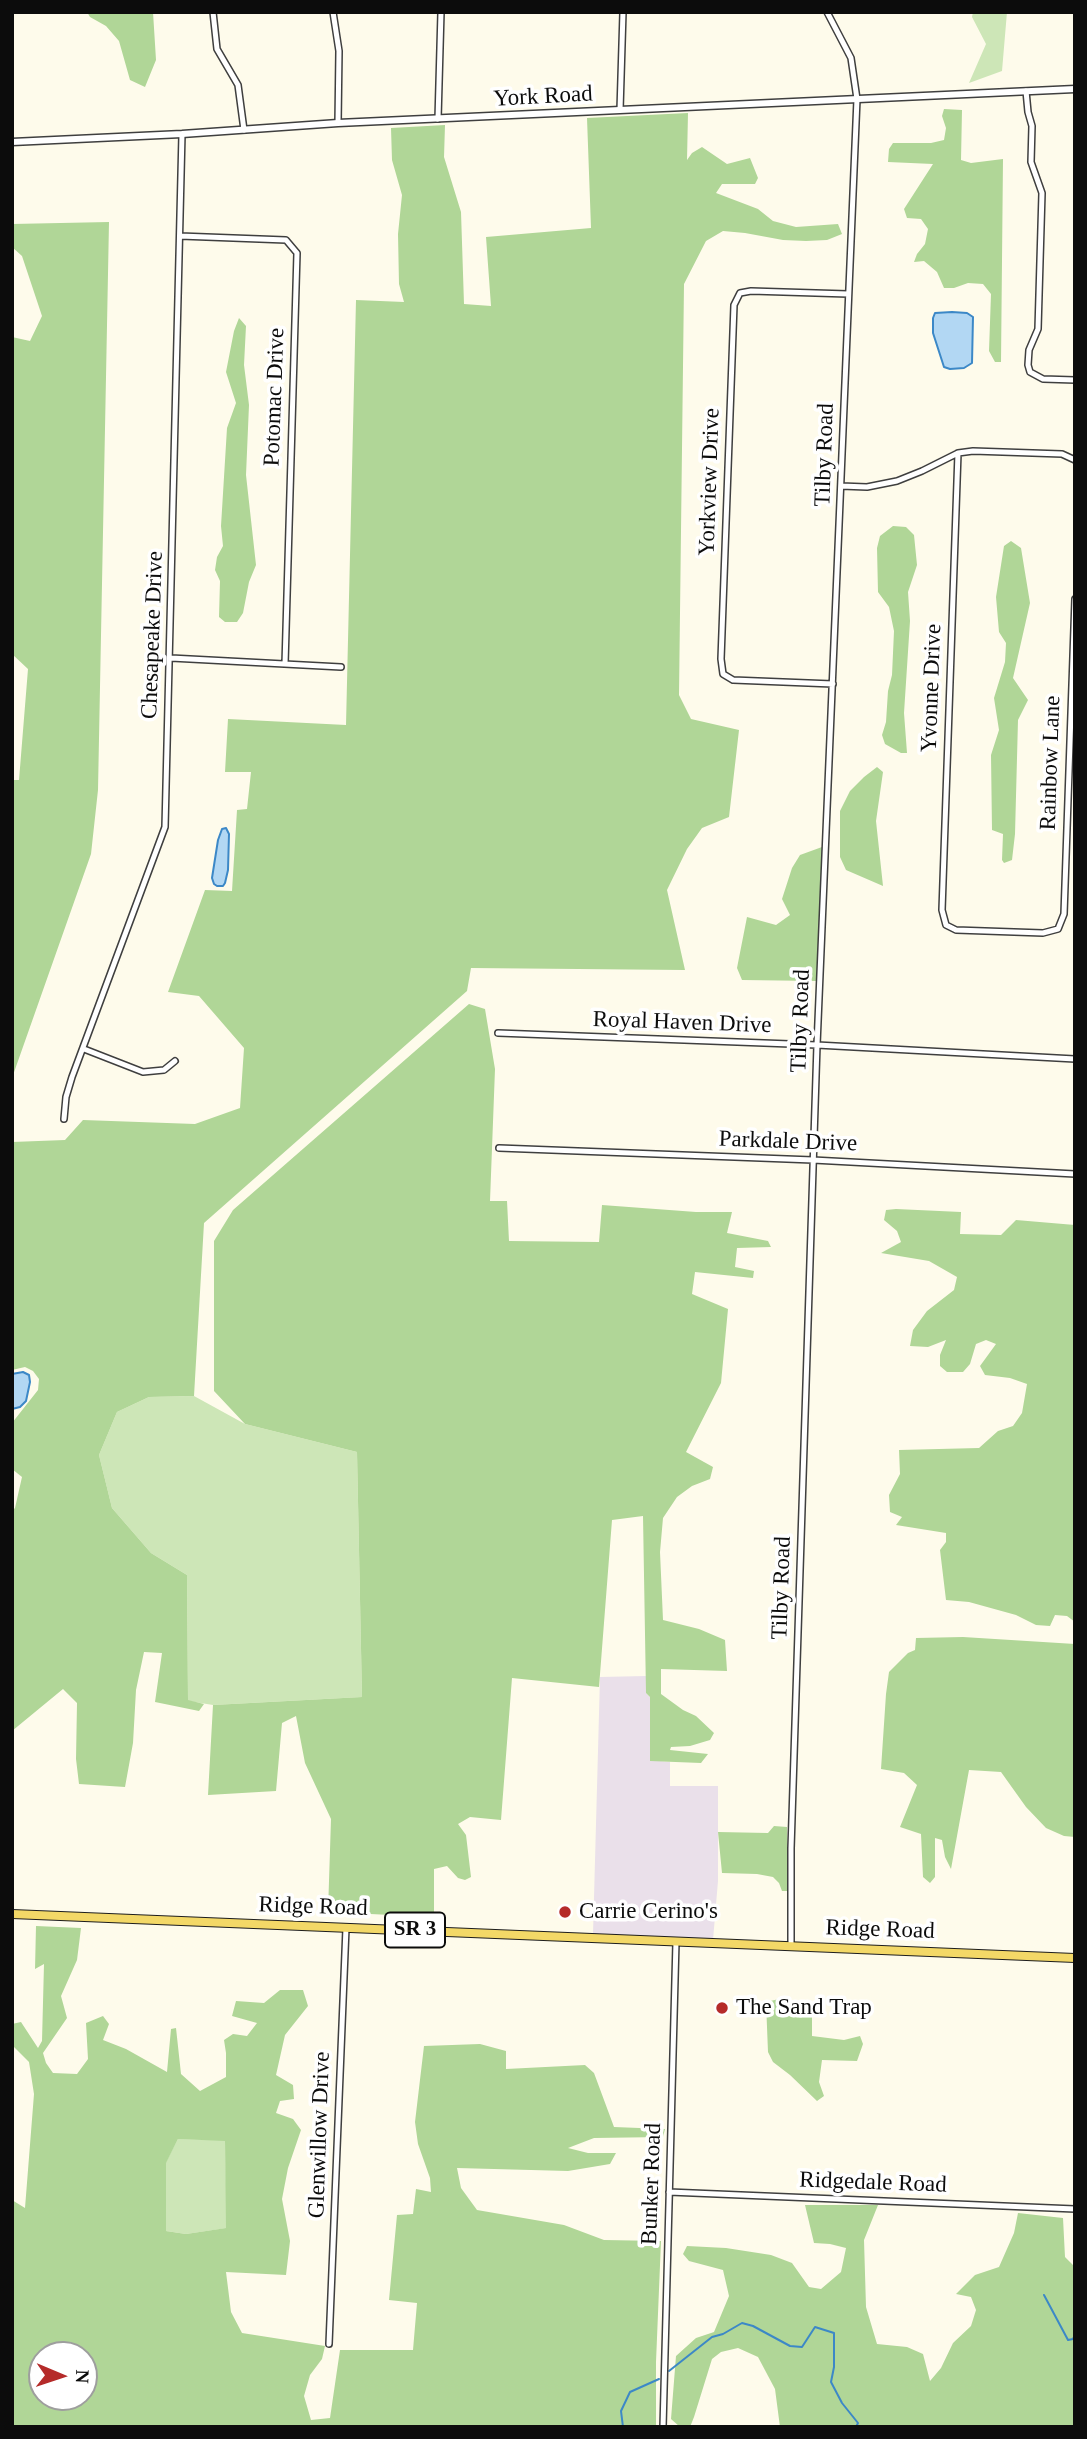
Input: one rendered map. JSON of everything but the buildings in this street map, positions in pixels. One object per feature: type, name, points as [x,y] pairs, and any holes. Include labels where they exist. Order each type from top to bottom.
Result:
[{"type":"main road","name":"Ridge Road","points":[[12,1914],[1075,1958]]},
{"type":"street","points":[[214,12],[217,49],[238,85],[244,130]]},
{"type":"street","points":[[333,12],[339,51],[338,123]]},
{"type":"street","points":[[438,119],[441,12]]},
{"type":"street","points":[[620,110],[622,12]]},
{"type":"street","name":"Tilby Road","points":[[791,1945],[791,1848],[817,1045],[857,99],[851,58],[827,12]]},
{"type":"street","name":"York Road","points":[[12,142],[338,123],[1075,89]]},
{"type":"street","points":[[1027,91],[1032,126],[1031,162],[1042,193],[1038,328],[1029,350],[1028,365],[1030,372],[1043,379],[1075,380]]},
{"type":"street","name":"Chesapeake Drive","points":[[64,1119],[66,1097],[165,827],[183,134]]},
{"type":"street","name":"Potomac Drive","points":[[180,236],[286,240],[297,253],[285,664]]},
{"type":"street","name":"Yorkview Drive","points":[[833,684],[733,680],[723,674],[734,305],[740,293],[751,291],[848,294]]},
{"type":"street","points":[[841,486],[867,487],[897,481],[958,453],[973,451],[1062,454],[1075,460]]},
{"type":"street","name":"Yvonne Drive","points":[[958,453],[942,909],[946,925],[956,930],[1043,933],[1058,929]]},
{"type":"street","name":"Rainbow Lane","points":[[1058,929],[1064,914],[1072,772],[1075,598]]},
{"type":"street","points":[[170,657],[341,667]]},
{"type":"street","name":"Royal Haven Drive","points":[[498,1033],[817,1045],[1075,1059]]},
{"type":"street","points":[[85,1049],[143,1072],[164,1070],[175,1061]]},
{"type":"street","name":"Parkdale Drive","points":[[499,1148],[813,1160],[1075,1174]]},
{"type":"street","name":"Glenwillow Drive","points":[[329,2344],[346,1927]]},
{"type":"street","name":"Bunker Road","points":[[663,2427],[676,1941]]},
{"type":"street","name":"Ridgedale Road","points":[[669,2192],[1075,2209]]},
{"type":"shaded area","points":[[646,1676],[646,1693],[650,1697],[650,1760],[670,1762],[670,1786],[718,1786],[718,1881],[713,1940],[593,1934],[600,1677]]},
{"type":"green space","points":[[87,12],[153,12],[156,60],[145,87],[130,80],[119,41],[106,26],[90,17]]},
{"type":"green space","points":[[973,12],[1007,12],[1002,71],[969,83],[986,44],[972,17]]},
{"type":"green space","points":[[944,109],[962,110],[961,160],[971,163],[1003,159],[1001,362],[995,362],[989,351],[991,294],[983,284],[968,283],[944,288],[937,272],[924,261],[914,262],[925,244],[928,229],[921,219],[907,218],[904,209],[933,164],[888,162],[889,149],[893,143],[931,143],[944,140]]},
{"type":"green space","points":[[688,113],[687,160],[702,147],[727,164],[750,158],[758,178],[755,184],[722,184],[716,193],[758,209],[773,221],[796,227],[838,224],[842,234],[827,240],[806,241],[723,231],[706,241],[684,284],[679,695],[691,719],[739,730],[729,817],[702,828],[687,849],[667,890],[685,970],[471,968],[467,991],[204,1223],[194,1396],[149,1397],[117,1412],[99,1455],[112,1508],[151,1553],[187,1575],[188,1700],[204,1704],[199,1711],[155,1702],[162,1653],[144,1652],[136,1690],[133,1743],[125,1787],[79,1784],[76,1759],[77,1703],[63,1689],[12,1731],[12,1511],[22,1477],[12,1469],[12,1423],[38,1390],[39,1379],[33,1371],[25,1367],[12,1370],[12,1142],[65,1140],[83,1120],[195,1124],[240,1108],[244,1048],[199,996],[168,992],[205,890],[232,891],[237,810],[247,809],[251,772],[225,772],[228,719],[346,725],[356,300],[404,302],[399,284],[398,234],[402,195],[392,160],[391,128],[445,125],[444,157],[461,212],[464,304],[491,306],[486,237],[591,228],[587,118]]},
{"type":"green space","points":[[109,222],[98,790],[91,854],[12,1078],[12,780],[19,780],[28,669],[12,654],[12,337],[30,341],[42,316],[22,256],[12,247],[12,224]]},
{"type":"green space","points":[[239,318],[246,326],[244,365],[249,405],[246,475],[256,565],[249,582],[243,613],[237,622],[225,622],[219,617],[220,581],[215,570],[217,557],[223,546],[221,526],[227,428],[236,403],[226,372]]},
{"type":"green space","points":[[893,526],[906,527],[914,535],[917,565],[908,592],[910,621],[904,713],[907,753],[901,753],[885,744],[882,735],[892,675],[894,631],[889,607],[878,592],[877,548],[880,536]]},
{"type":"green space","points":[[1011,541],[1021,548],[1030,603],[1013,678],[1028,700],[1018,720],[1012,860],[1004,863],[1003,834],[992,830],[991,755],[999,730],[994,698],[1005,662],[1006,643],[999,632],[996,597],[1004,546]]},
{"type":"green space","points":[[877,767],[883,772],[876,821],[883,886],[846,870],[840,857],[840,811],[850,791]]},
{"type":"green space","points":[[822,847],[817,981],[742,980],[737,968],[747,917],[776,925],[790,915],[782,899],[792,868],[800,855]]},
{"type":"green space","points":[[469,1004],[485,1009],[495,1069],[490,1201],[507,1201],[509,1241],[599,1242],[602,1205],[732,1212],[727,1233],[768,1241],[771,1247],[737,1248],[735,1267],[754,1271],[753,1278],[695,1272],[692,1294],[728,1309],[721,1383],[686,1452],[713,1467],[710,1479],[692,1486],[677,1497],[663,1518],[660,1552],[663,1620],[699,1629],[725,1640],[727,1671],[661,1669],[661,1694],[696,1716],[714,1733],[710,1740],[690,1746],[671,1747],[670,1750],[708,1754],[701,1763],[650,1761],[643,1516],[612,1520],[599,1687],[512,1678],[501,1820],[470,1817],[458,1824],[466,1835],[471,1877],[465,1880],[458,1878],[447,1866],[434,1869],[434,1917],[328,1912],[331,1819],[305,1763],[296,1716],[282,1723],[276,1791],[208,1795],[213,1705],[362,1697],[357,1452],[245,1424],[214,1391],[214,1241],[233,1210]]},
{"type":"green space","points":[[886,1210],[961,1212],[960,1234],[1001,1235],[1016,1220],[1075,1225],[1075,1622],[1067,1616],[1055,1615],[1050,1626],[1036,1625],[1016,1615],[969,1602],[946,1600],[940,1550],[946,1542],[946,1533],[896,1525],[902,1517],[890,1512],[889,1495],[900,1474],[899,1450],[979,1448],[998,1431],[1013,1426],[1022,1413],[1027,1384],[1010,1378],[985,1375],[980,1366],[996,1344],[986,1340],[976,1344],[970,1364],[963,1372],[947,1372],[940,1366],[940,1355],[946,1340],[928,1347],[910,1346],[913,1330],[927,1311],[954,1290],[957,1277],[929,1261],[881,1253],[901,1242],[897,1231],[884,1220]]},
{"type":"green space","points":[[194,1396],[245,1424],[357,1452],[362,1697],[213,1705],[188,1701],[187,1575],[151,1553],[112,1508],[99,1455],[117,1412],[149,1397]]},
{"type":"green space","points":[[963,1637],[1075,1644],[1075,1837],[1064,1836],[1046,1828],[1026,1807],[1001,1772],[969,1770],[951,1869],[945,1857],[942,1840],[935,1838],[935,1877],[930,1883],[923,1877],[921,1834],[900,1827],[917,1785],[904,1773],[881,1769],[886,1694],[889,1672],[908,1653],[915,1650],[916,1638]]},
{"type":"green space","points":[[774,1826],[787,1827],[788,1891],[782,1891],[773,1877],[722,1873],[718,1832],[768,1833]]},
{"type":"green space","points":[[36,1926],[81,1928],[77,1960],[61,1996],[67,2018],[43,2053],[53,2073],[77,2074],[88,2059],[86,2023],[103,2016],[109,2024],[103,2040],[126,2049],[167,2072],[171,2029],[176,2028],[181,2074],[200,2091],[226,2077],[224,2040],[233,2034],[247,2036],[257,2023],[232,2016],[236,2001],[264,2003],[280,1990],[303,1990],[308,2006],[285,2035],[276,2075],[293,2085],[294,2099],[280,2101],[276,2113],[293,2119],[301,2130],[288,2168],[282,2199],[290,2241],[286,2275],[226,2272],[231,2312],[242,2333],[325,2346],[322,2359],[310,2375],[304,2396],[311,2420],[330,2418],[340,2350],[413,2350],[417,2303],[389,2300],[397,2215],[413,2214],[416,2189],[431,2192],[430,2178],[418,2144],[415,2122],[424,2046],[480,2044],[506,2051],[506,2069],[585,2065],[594,2073],[614,2127],[665,2129],[663,2137],[594,2138],[568,2148],[588,2153],[616,2153],[610,2164],[568,2171],[457,2168],[461,2188],[477,2210],[564,2225],[604,2240],[661,2241],[656,2427],[12,2427],[12,2200],[25,2208],[34,2094],[29,2062],[12,2045],[12,2024],[21,2022],[38,2048],[42,2041],[44,1964],[35,1969]],"holes":[[[178,2139],[225,2141],[226,2228],[186,2234],[166,2231],[166,2163]]]},
{"type":"green space","points":[[779,1999],[784,2002],[812,2003],[812,2036],[844,2040],[860,2036],[863,2044],[857,2061],[822,2060],[819,2082],[824,2096],[817,2101],[773,2062],[768,2052],[766,2002]]},
{"type":"green space","points":[[178,2139],[225,2140],[227,2228],[186,2234],[166,2231],[166,2162]]},
{"type":"green space","points":[[805,2205],[878,2205],[864,2240],[866,2307],[877,2344],[907,2347],[923,2354],[930,2381],[941,2368],[953,2343],[971,2326],[976,2310],[971,2297],[956,2294],[975,2275],[999,2267],[1014,2233],[1018,2213],[1063,2218],[1065,2257],[1075,2267],[1075,2427],[780,2427],[775,2389],[758,2357],[738,2348],[721,2352],[712,2359],[690,2427],[680,2427],[671,2419],[676,2356],[696,2338],[714,2332],[729,2296],[723,2270],[689,2261],[683,2254],[687,2246],[726,2248],[771,2255],[792,2263],[809,2287],[821,2289],[841,2272],[846,2248],[814,2243]]},
{"type":"water","points":[[935,313],[967,313],[973,317],[972,363],[964,368],[944,367],[933,333]]},
{"type":"water","points":[[226,828],[229,834],[228,870],[223,886],[217,886],[212,878],[218,840],[222,829]]},
{"type":"water","points":[[23,1372],[29,1375],[30,1382],[26,1401],[20,1407],[12,1409],[12,1374]]},
{"type":"waterway","points":[[1044,2295],[1068,2340],[1075,2335]]},
{"type":"waterway","points":[[669,2371],[712,2337],[742,2323],[790,2346],[802,2347],[815,2327],[834,2333],[831,2382],[842,2403],[858,2423],[856,2427]]},
{"type":"waterway","points":[[623,2427],[621,2411],[630,2392],[659,2379]]},
{"type":"place","name":"Carrie Cerino's","points":[[565,1912]]},
{"type":"place","name":"The Sand Trap","points":[[722,2008]]}]
